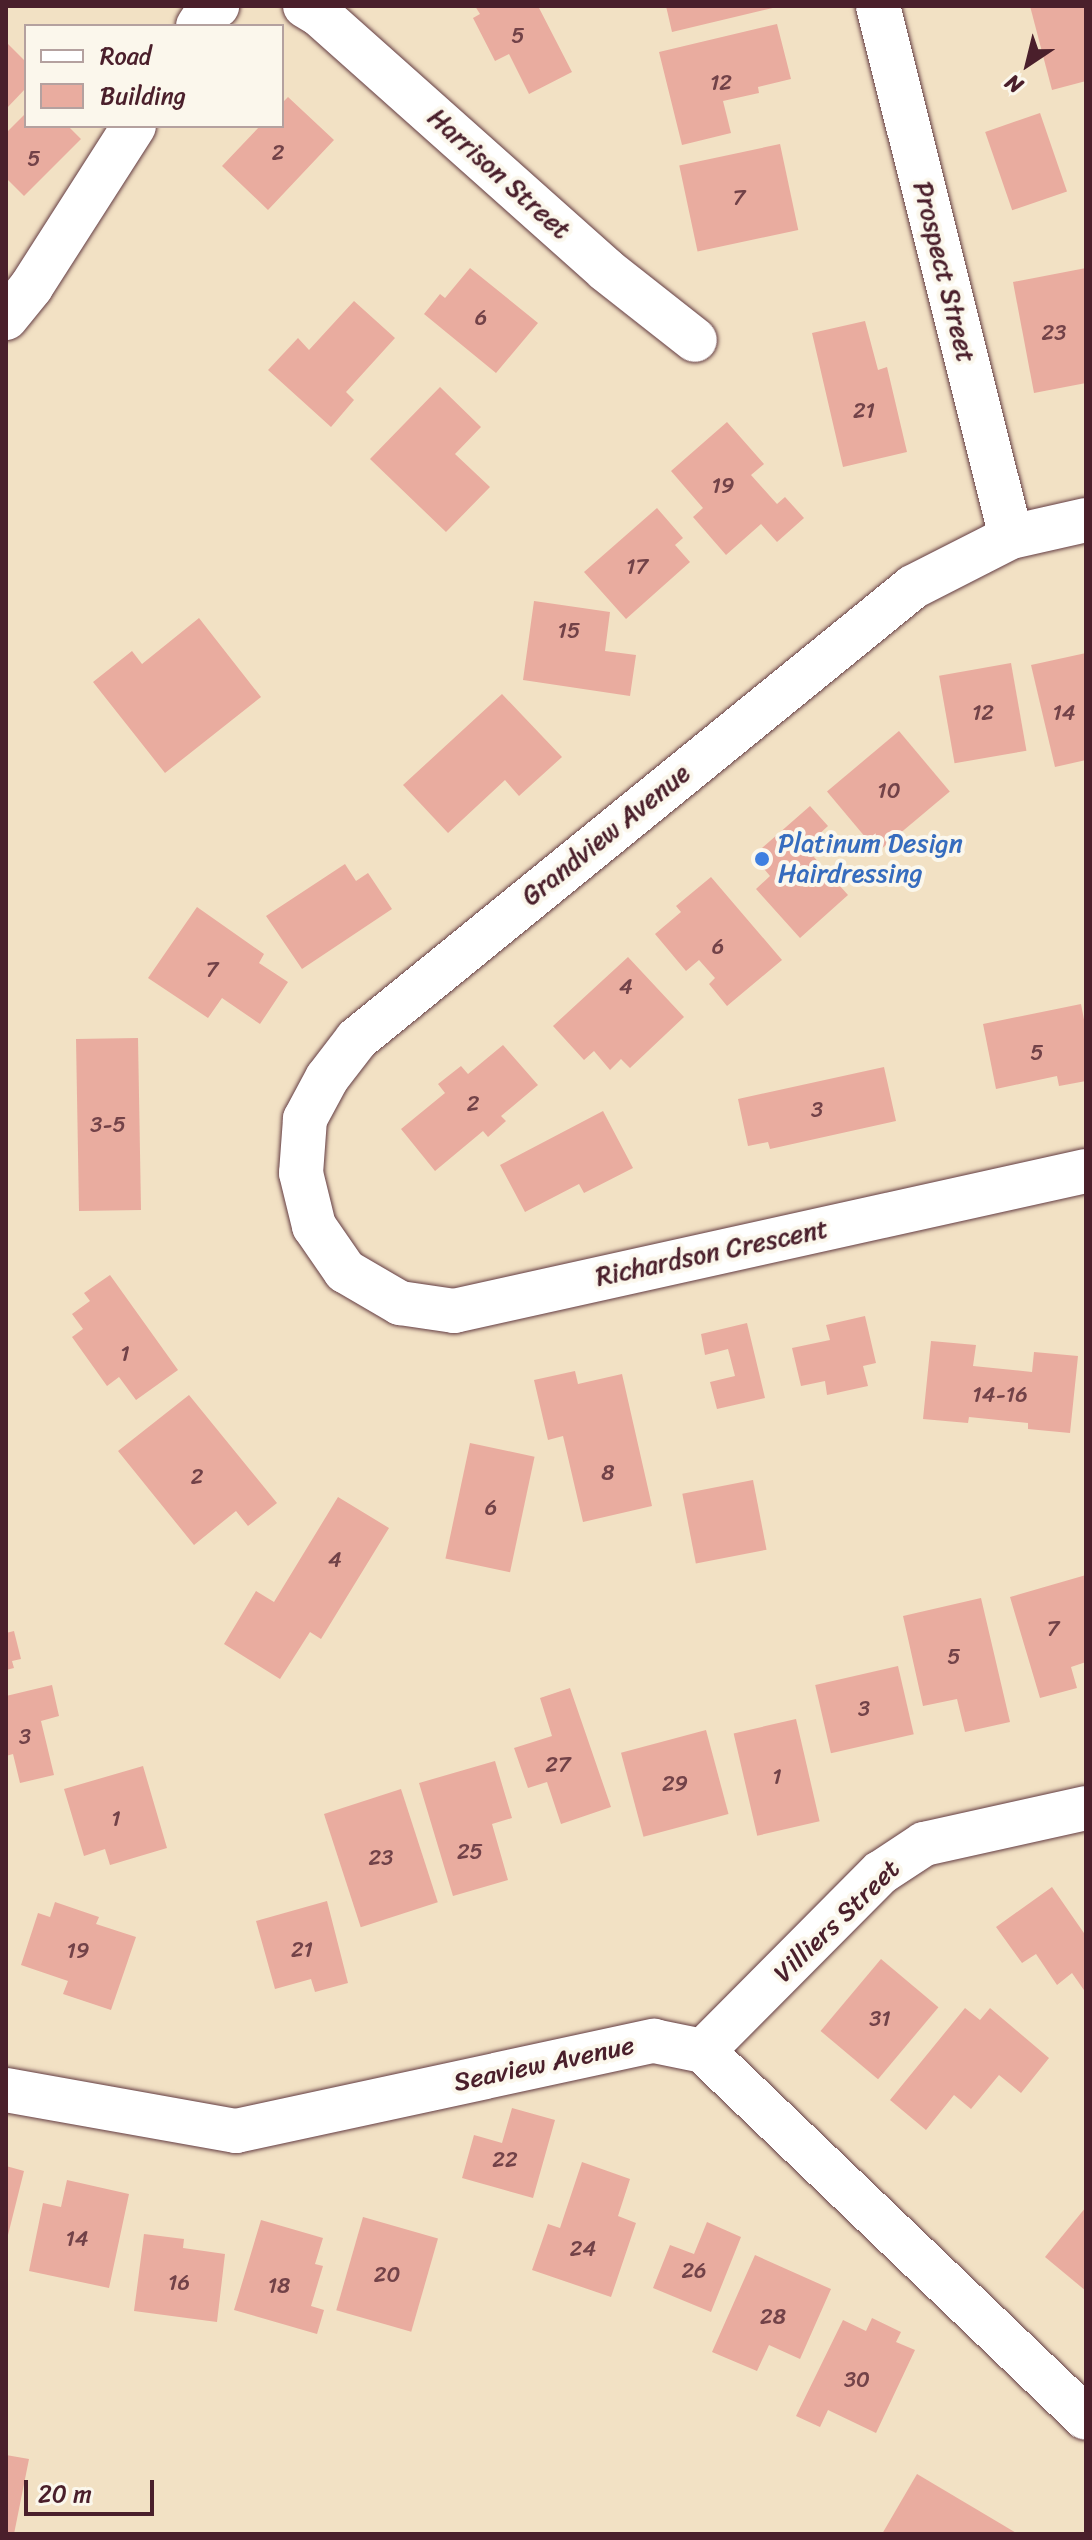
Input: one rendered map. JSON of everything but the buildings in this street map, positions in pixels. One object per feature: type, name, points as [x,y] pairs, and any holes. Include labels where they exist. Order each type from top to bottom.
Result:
[{"type":"street","points":[[199,24],[207,12],[217,6]]},
{"type":"street","name":"Harrison Street","points":[[305,6],[320,15],[606,270],[695,340]]},
{"type":"street","name":"Prospect Street","points":[[878,6],[1011,537]]},
{"type":"street","points":[[6,318],[31,287],[133,128]]},
{"type":"street","name":"Grandview Avenue","points":[[345,1271],[314,1226],[301,1173],[305,1119],[327,1078],[357,1039],[913,587],[1011,537],[1086,520]]},
{"type":"street","name":"Richardson Crescent","points":[[345,1271],[400,1303],[454,1311],[1086,1171]]},
{"type":"street","name":"Villiers Street","points":[[703,2051],[880,1873],[924,1844],[1086,1808]]},
{"type":"street","name":"Seaview Avenue","points":[[6,2090],[236,2131],[654,2041],[703,2051]]},
{"type":"street","points":[[703,2051],[1086,2418]]},
{"type":"place","name":"Platinum Design Hairdressing","points":[[762,859]]}]
